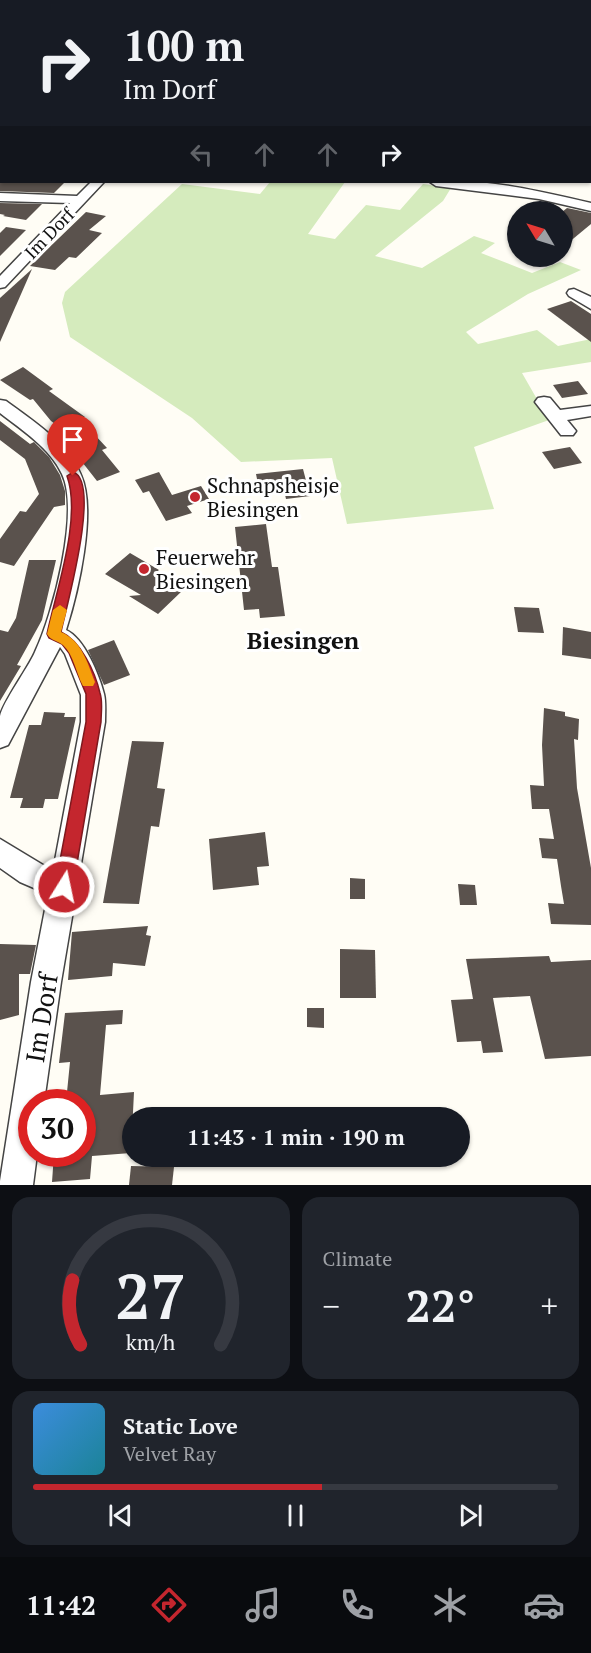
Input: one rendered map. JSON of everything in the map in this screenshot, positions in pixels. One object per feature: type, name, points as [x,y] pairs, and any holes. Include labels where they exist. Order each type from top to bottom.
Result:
[{"type":"street","name":"Im Dorf","points":[[0,284],[97,183]]},
{"type":"street","points":[[444,183],[539,195],[591,207]]},
{"type":"street","points":[[0,197],[80,200]]},
{"type":"street","points":[[574,293],[591,304]]},
{"type":"street","points":[[544,402],[567,431]]},
{"type":"street","points":[[0,405],[54,451],[66,464],[78,489],[75,539],[54,634],[40,665],[0,738]]},
{"type":"street","points":[[556,416],[591,411]]},
{"type":"street","name":"Im Dorf","points":[[16,1185],[46,982],[93,722],[93,694],[75,651],[67,640],[54,634]]},
{"type":"street","points":[[0,851],[22,871],[64,887]]},
{"type":"green space","points":[[269,183],[344,183],[308,234],[335,239],[366,205],[400,210],[423,184],[451,188],[443,201],[375,256],[422,268],[474,236],[495,243],[481,253],[507,263],[507,267],[517,267],[532,273],[547,267],[573,267],[581,270],[528,294],[466,332],[478,344],[537,330],[558,346],[591,339],[591,362],[522,373],[549,420],[474,447],[494,509],[347,524],[332,458],[241,462],[192,418],[70,337],[62,303],[65,292],[182,184],[260,194]]},
{"type":"building","points":[[0,183],[64,183],[54,193],[0,191]]},
{"type":"building","points":[[0,203],[42,204],[26,220],[3,216],[5,215],[0,214]]},
{"type":"building","points":[[573,209],[591,213],[591,224],[573,239]]},
{"type":"building","points":[[86,212],[106,216],[89,230],[102,233],[76,258],[69,257],[55,270],[30,266]]},
{"type":"building","points":[[6,227],[26,230],[0,256],[0,233]]},
{"type":"building","points":[[32,269],[0,342],[0,298]]},
{"type":"building","points":[[571,301],[591,314],[591,342],[547,309]]},
{"type":"building","points":[[23,367],[53,389],[49,391],[85,417],[80,419],[107,448],[102,450],[120,472],[97,481],[57,430],[61,428],[51,421],[33,399],[30,400],[0,380]]},
{"type":"building","points":[[578,381],[588,394],[562,398],[553,385]]},
{"type":"building","points":[[0,421],[30,444],[34,442],[49,457],[60,475],[65,491],[65,505],[54,507],[14,566],[0,562],[0,539],[20,511],[26,512],[39,494],[25,459],[0,440]]},
{"type":"building","points":[[570,447],[582,463],[554,469],[542,452]]},
{"type":"building","points":[[303,469],[310,496],[286,499],[283,486],[259,489],[256,474]]},
{"type":"building","points":[[159,472],[172,495],[201,486],[209,499],[187,506],[192,513],[166,521],[149,491],[143,493],[135,480]]},
{"type":"building","points":[[266,524],[272,567],[278,567],[285,616],[260,618],[259,609],[244,610],[235,527]]},
{"type":"building","points":[[130,553],[159,570],[153,575],[182,591],[158,614],[129,596],[141,595],[105,574]]},
{"type":"building","points":[[29,560],[56,560],[42,620],[17,665],[21,666],[0,701],[0,630],[8,632],[16,618]]},
{"type":"building","points":[[514,607],[539,608],[544,633],[518,632]]},
{"type":"building","points":[[563,627],[591,632],[591,659],[562,655]]},
{"type":"building","points":[[114,640],[130,675],[104,685],[88,650]]},
{"type":"building","points":[[544,708],[565,712],[565,716],[579,719],[578,740],[574,739],[577,788],[591,868],[591,925],[551,924],[548,903],[564,904],[557,859],[542,858],[539,838],[554,839],[549,809],[532,809],[530,785],[544,786],[542,745]]},
{"type":"building","points":[[44,712],[65,713],[64,717],[76,717],[58,799],[45,799],[43,808],[20,808],[23,798],[10,798],[29,725],[41,725]]},
{"type":"building","points":[[132,741],[164,742],[157,788],[165,789],[159,827],[151,826],[139,904],[103,903]]},
{"type":"building","points":[[265,832],[269,866],[257,867],[259,885],[213,890],[209,839]]},
{"type":"building","points":[[350,878],[365,879],[365,899],[350,899]]},
{"type":"building","points":[[458,884],[475,885],[477,905],[460,905]]},
{"type":"building","points":[[148,926],[146,935],[151,936],[145,966],[113,963],[112,976],[68,980],[72,932]]},
{"type":"building","points":[[0,944],[36,945],[30,974],[19,974],[19,1015],[0,1020]]},
{"type":"building","points":[[340,949],[375,950],[376,998],[340,998]]},
{"type":"building","points":[[549,956],[551,962],[591,960],[591,1056],[545,1059],[530,996],[493,998],[503,1052],[483,1053],[481,1041],[457,1042],[451,1000],[473,999],[466,959]]},
{"type":"building","points":[[307,1008],[324,1008],[324,1028],[307,1027]]},
{"type":"building","points":[[123,1010],[122,1024],[106,1025],[100,1095],[134,1092],[133,1107],[122,1107],[122,1154],[96,1156],[96,1089],[67,1089],[70,1062],[59,1063],[65,1013]]},
{"type":"building","points":[[53,1167],[91,1167],[90,1179],[52,1182]]},
{"type":"building","points":[[131,1167],[174,1167],[172,1185],[129,1185]]},
{"type":"slow traffic","points":[[60,610],[54,634],[67,640],[75,651],[88,682]]},
{"type":"place","name":"Schnapsheisje Biesingen","points":[[195,497]]},
{"type":"place","name":"Feuerwehr Biesingen","points":[[144,569]]},
{"type":"district","name":"Biesingen","points":[[303,640]]},
{"type":"route","points":[[64,887],[93,722],[93,694],[75,651],[67,640],[54,634],[75,539],[79,506],[78,489],[73,476]]}]
